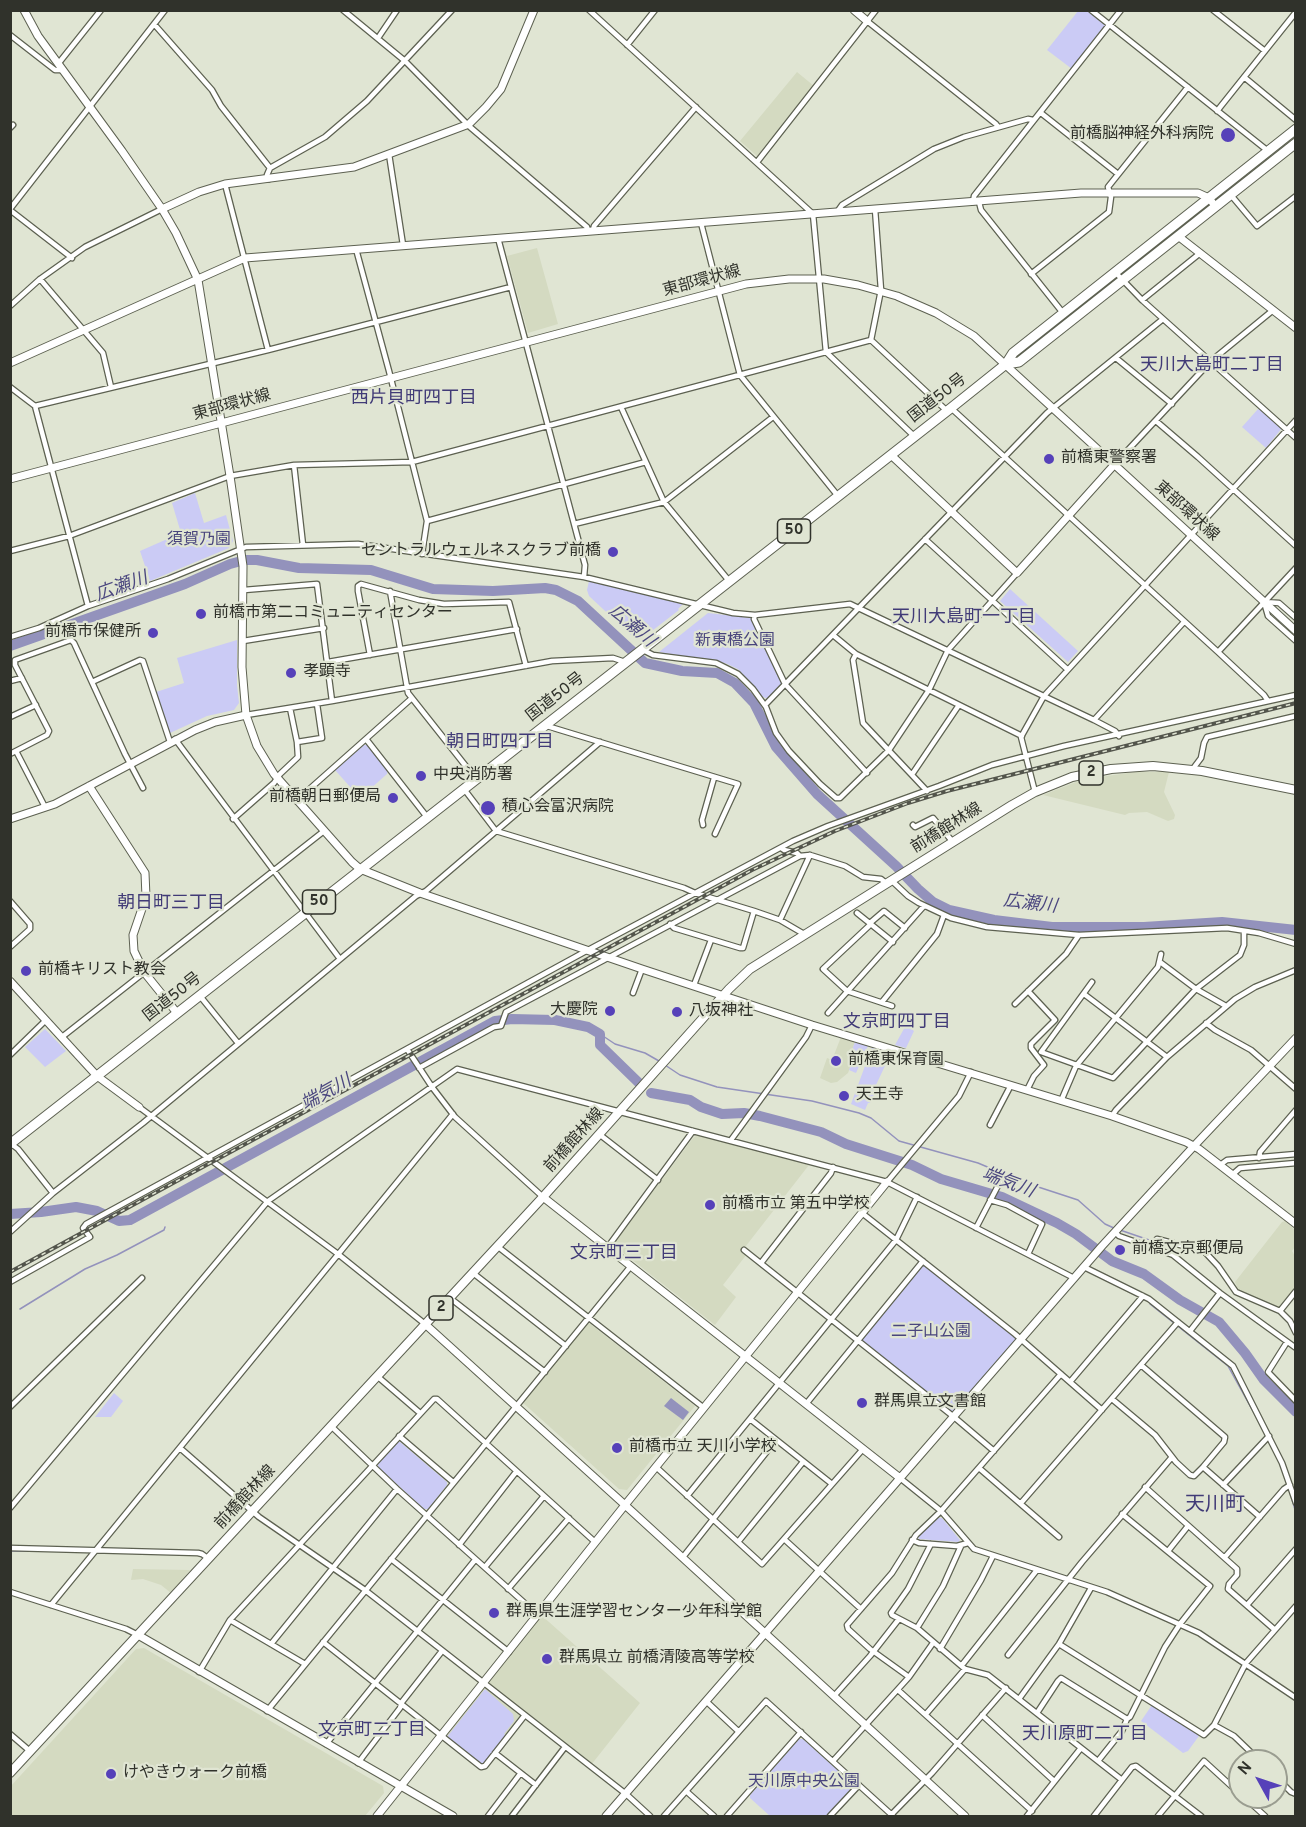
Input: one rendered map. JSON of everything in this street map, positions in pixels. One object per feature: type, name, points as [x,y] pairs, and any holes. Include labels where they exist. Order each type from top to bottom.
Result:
[{"type":"highway","name":"国道50号","points":[[11,1144],[949,410],[1006,364],[1013,353],[1063,314],[1178,236],[1268,151],[1296,129]]},
{"type":"highway","name":"国道50号","points":[[1006,364],[1019,362],[1118,276],[1212,202],[1230,194],[1296,143]]},
{"type":"main road","name":"前橋館林線","points":[[10,1773],[543,1197],[750,969],[1035,792],[1072,777],[1111,769],[1153,766],[1192,770],[1296,790]]},
{"type":"street","points":[[24,10],[38,36],[162,209],[176,232],[198,280],[243,566],[242,668],[246,715],[257,746],[277,778],[360,869],[420,893],[642,969],[812,1025],[1112,1116],[1194,1146],[1296,1224]]},
{"type":"street","points":[[58,63],[100,10]]},
{"type":"street","points":[[72,258],[10,209],[165,10]]},
{"type":"street","points":[[343,10],[405,61],[469,124],[591,231]]},
{"type":"street","points":[[378,38],[397,10]]},
{"type":"street","points":[[269,179],[267,174],[270,168],[334,131],[367,101],[452,10]]},
{"type":"street","points":[[10,306],[40,279],[85,247],[200,192],[225,184],[354,167],[469,124],[501,89],[534,10]]},
{"type":"street","points":[[590,10],[813,214],[826,352],[914,436]]},
{"type":"street","points":[[627,45],[655,10]]},
{"type":"street","points":[[854,10],[998,127]]},
{"type":"street","points":[[757,162],[876,10]]},
{"type":"street","points":[[1091,10],[1268,151]]},
{"type":"street","points":[[1063,314],[981,210],[974,196],[1122,10]]},
{"type":"street","points":[[1213,10],[1264,51]]},
{"type":"street","points":[[1217,111],[1296,12]]},
{"type":"street","points":[[154,24],[212,90],[221,106],[270,168]]},
{"type":"street","points":[[10,35],[55,70],[63,70]]},
{"type":"street","points":[[1244,77],[1296,120]]},
{"type":"street","points":[[1031,274],[1109,213],[1111,209],[1108,187],[1188,87]]},
{"type":"street","points":[[591,231],[696,107]]},
{"type":"street","points":[[1041,113],[1118,174]]},
{"type":"street","points":[[837,212],[842,205],[934,149],[998,127],[1028,119],[1034,120]]},
{"type":"street","points":[[389,154],[404,245]]},
{"type":"street","points":[[225,184],[268,350]]},
{"type":"street","points":[[10,363],[245,258],[1110,193],[1198,193],[1212,202]]},
{"type":"street","points":[[1230,194],[1257,226],[1295,199]]},
{"type":"street","points":[[871,340],[881,290],[875,209]]},
{"type":"street","points":[[700,223],[740,375],[838,496]]},
{"type":"street","points":[[1178,236],[1296,328]]},
{"type":"street","points":[[498,238],[585,565],[584,577]]},
{"type":"street","points":[[356,249],[427,521],[422,554]]},
{"type":"street","points":[[1142,300],[1199,254]]},
{"type":"street","points":[[1118,276],[1296,438]]},
{"type":"street","points":[[40,279],[104,356],[111,387]]},
{"type":"street","name":"東部環状線","points":[[10,479],[718,292],[759,282],[819,279],[881,290],[908,300],[957,324],[990,349],[1296,631]]},
{"type":"street","points":[[35,406],[268,350],[511,287]]},
{"type":"street","points":[[642,650],[653,655],[725,666],[746,681],[765,705],[776,733],[803,768],[836,798],[842,797],[889,750],[929,690],[948,650],[1211,361],[1272,311]]},
{"type":"street","points":[[765,705],[1052,408],[1163,318]]},
{"type":"street","points":[[10,551],[69,536],[230,476],[294,465],[412,462],[871,340]]},
{"type":"street","points":[[871,340],[1218,652],[1268,701]]},
{"type":"street","points":[[1116,358],[1172,404]]},
{"type":"street","points":[[10,387],[35,406],[88,606]]},
{"type":"street","points":[[621,407],[664,502],[730,582]]},
{"type":"street","points":[[574,524],[664,502],[773,417]]},
{"type":"street","points":[[1035,792],[1022,736],[1044,696],[1296,420]]},
{"type":"street","points":[[1156,421],[1296,546]]},
{"type":"street","points":[[891,455],[1017,573]]},
{"type":"street","points":[[427,521],[646,462]]},
{"type":"street","points":[[294,465],[303,545]]},
{"type":"street","points":[[925,539],[1067,669]]},
{"type":"street","points":[[10,637],[39,628],[88,606],[241,552],[303,545],[358,544],[584,577],[733,613],[755,615],[847,603],[1094,720],[1115,731],[1119,736]]},
{"type":"street","points":[[1218,652],[1296,568]]},
{"type":"street","points":[[244,590],[315,583],[318,587],[333,701]]},
{"type":"street","points":[[370,655],[358,586],[364,584],[444,604],[509,602],[526,666]]},
{"type":"street","points":[[390,591],[407,688],[412,698],[476,779]]},
{"type":"street","points":[[1264,602],[1280,603],[1296,618]]},
{"type":"street","points":[[1264,602],[1268,616],[1296,641]]},
{"type":"street","points":[[755,615],[754,619],[785,684],[867,772]]},
{"type":"street","points":[[1094,720],[1184,622]]},
{"type":"street","points":[[243,641],[324,628]]},
{"type":"street","points":[[328,663],[517,628]]},
{"type":"street","points":[[833,634],[856,654],[1022,736]]},
{"type":"street","points":[[45,808],[13,753],[49,733],[15,665],[15,660],[70,640],[74,643],[143,788]]},
{"type":"street","points":[[856,654],[853,660],[862,723],[927,791]]},
{"type":"street","points":[[10,819],[45,808],[173,740],[215,722],[559,660],[618,658],[628,662]]},
{"type":"street","points":[[92,682],[140,660],[143,661],[173,740],[340,959]]},
{"type":"street","points":[[10,681],[22,678]]},
{"type":"street","points":[[10,1282],[90,1237],[82,1228],[86,1224],[588,950],[781,848],[828,826],[992,765],[1296,695]]},
{"type":"street","points":[[296,801],[412,698]]},
{"type":"street","points":[[297,742],[322,738],[317,704]]},
{"type":"street","points":[[10,717],[36,705]]},
{"type":"street","points":[[912,774],[959,705]]},
{"type":"street","points":[[234,819],[274,783],[298,757],[290,708]]},
{"type":"street","points":[[1192,770],[1201,758],[1205,740],[1209,736],[1296,716]]},
{"type":"street","points":[[546,725],[738,784],[715,834]]},
{"type":"street","points":[[366,739],[428,817]]},
{"type":"street","points":[[10,1232],[53,1193],[151,1116],[420,893],[426,891],[600,742]]},
{"type":"street","points":[[703,825],[702,820],[714,778]]},
{"type":"street","points":[[89,786],[144,873],[146,897],[133,935],[134,951],[144,972],[177,1013]]},
{"type":"street","points":[[464,789],[496,831],[754,911],[780,920],[804,934]]},
{"type":"street","points":[[913,825],[915,827],[935,817],[952,842]]},
{"type":"street","points":[[62,1037],[324,831]]},
{"type":"street","points":[[781,848],[800,856]]},
{"type":"street","points":[[780,920],[810,855]]},
{"type":"street","points":[[418,1067],[502,1024],[505,1015],[610,957],[800,856],[810,855],[845,866],[863,878],[892,880],[908,897],[924,906],[962,922],[987,927],[1079,935],[1227,928],[1259,933],[1296,944]]},
{"type":"street","points":[[10,901],[30,924],[30,929],[10,947]]},
{"type":"street","points":[[828,1012],[924,906]]},
{"type":"street","points":[[670,924],[674,928],[743,948],[754,911]]},
{"type":"street","points":[[892,1006],[847,991],[823,969],[884,911],[905,928]]},
{"type":"street","points":[[857,913],[893,942]]},
{"type":"street","points":[[882,1002],[937,934],[944,915]]},
{"type":"street","points":[[1092,982],[1041,1052],[1113,1078],[1196,989],[1240,955],[1244,945],[1244,931]]},
{"type":"street","points":[[1015,1005],[1066,954],[1079,935]]},
{"type":"street","points":[[694,985],[711,940]]},
{"type":"street","points":[[1061,1101],[1076,1066],[1160,963],[1161,954]]},
{"type":"street","points":[[1160,963],[1196,989],[1226,1006]]},
{"type":"street","points":[[633,993],[642,969]]},
{"type":"street","points":[[1112,1116],[1167,1057],[1226,1006],[1256,987],[1296,970]]},
{"type":"street","points":[[10,981],[97,1076],[338,1254],[425,1324],[767,1633],[965,1816]]},
{"type":"street","points":[[1027,1090],[1034,1076],[1044,1065],[1030,1044],[1055,1020],[1028,992]]},
{"type":"street","points":[[1084,994],[1167,1057]]},
{"type":"street","points":[[200,996],[238,1043]]},
{"type":"street","points":[[10,1055],[46,1020]]},
{"type":"street","points":[[1206,1023],[1246,1047],[1296,1089]]},
{"type":"street","points":[[731,1140],[806,1037],[812,1025]]},
{"type":"street","points":[[606,1816],[1114,1232],[1296,1038]]},
{"type":"street","points":[[407,1049],[453,1114],[543,1197],[941,1511],[974,1549],[1107,1592],[1180,1624],[1204,1636],[1296,1698]]},
{"type":"street","points":[[10,1508],[268,1202],[459,1069],[887,1182],[1074,1278]]},
{"type":"street","points":[[381,1814],[400,1787],[625,1505],[959,1096],[970,1072]]},
{"type":"street","points":[[990,1125],[1011,1085]]},
{"type":"street","points":[[1259,1158],[1260,1152],[1296,1110]]},
{"type":"street","points":[[51,1605],[453,1114]]},
{"type":"street","points":[[607,1248],[693,1131]]},
{"type":"street","points":[[599,1134],[658,1180]]},
{"type":"street","points":[[11,1144],[18,1149],[53,1193]]},
{"type":"street","points":[[1220,1165],[1227,1160],[1296,1154]]},
{"type":"street","points":[[1232,1175],[1240,1168],[1296,1163]]},
{"type":"street","points":[[761,1263],[831,1173],[833,1167]]},
{"type":"street","points":[[976,1228],[1002,1178]]},
{"type":"street","points":[[687,1496],[896,1240],[917,1197]]},
{"type":"street","points":[[990,1200],[1007,1205],[1042,1224],[1028,1254]]},
{"type":"street","points":[[862,1213],[1021,1339],[1102,1410]]},
{"type":"street","points":[[1114,1232],[1119,1236],[1173,1255],[1220,1293],[1296,1348]]},
{"type":"street","points":[[1153,1248],[1157,1239],[1204,1251],[1218,1266],[1236,1292],[1280,1311],[1290,1321],[1296,1333]]},
{"type":"street","points":[[497,1246],[704,1408]]},
{"type":"street","points":[[744,1250],[798,1291],[994,1451]]},
{"type":"street","points":[[806,1404],[923,1261]]},
{"type":"street","points":[[267,1711],[631,1266]]},
{"type":"street","points":[[1084,1267],[1143,1296],[1233,1366],[1282,1463],[1296,1503]]},
{"type":"street","points":[[473,1272],[566,1346]]},
{"type":"street","points":[[10,1407],[142,1278]]},
{"type":"street","points":[[1280,1311],[1296,1291]]},
{"type":"street","points":[[1190,1331],[1220,1293]]},
{"type":"street","points":[[1070,1382],[1143,1296]]},
{"type":"street","points":[[450,1298],[545,1372]]},
{"type":"street","points":[[1020,1503],[1178,1322]]},
{"type":"street","points":[[1287,1342],[1268,1372],[1296,1401]]},
{"type":"street","points":[[1112,1399],[1155,1435],[1172,1457],[1192,1476],[1203,1467],[1224,1442],[1225,1437],[1141,1365]]},
{"type":"street","points":[[909,1677],[874,1652],[847,1627],[892,1573],[912,1540],[941,1511],[1061,1374]]},
{"type":"street","points":[[377,1376],[420,1413]]},
{"type":"street","points":[[199,1672],[230,1620],[433,1399],[436,1399],[516,1473],[596,1542]]},
{"type":"street","points":[[750,1419],[832,1484]]},
{"type":"street","points":[[331,1426],[397,1489],[538,1615]]},
{"type":"street","points":[[399,1436],[453,1482]]},
{"type":"street","points":[[1223,1485],[1269,1436]]},
{"type":"street","points":[[683,1557],[776,1440]]},
{"type":"street","points":[[180,1448],[252,1511],[365,1590],[626,1794],[650,1816]]},
{"type":"street","points":[[656,1467],[762,1564],[863,1449]]},
{"type":"street","points":[[1008,1655],[1068,1579],[1172,1457]]},
{"type":"street","points":[[738,1542],[803,1462]]},
{"type":"street","points":[[1203,1467],[1260,1517]]},
{"type":"street","points":[[979,1468],[1059,1537]]},
{"type":"street","points":[[459,1545],[516,1473]]},
{"type":"street","points":[[1225,1557],[1290,1485]]},
{"type":"street","points":[[1145,1487],[1225,1557],[1238,1572],[1228,1589],[1275,1630]]},
{"type":"street","points":[[271,1644],[397,1489]]},
{"type":"street","points":[[485,1567],[544,1496]]},
{"type":"street","points":[[1098,1761],[1122,1731],[1126,1719],[1165,1647],[1210,1586],[1122,1514]]},
{"type":"street","points":[[508,1589],[569,1518]]},
{"type":"street","points":[[1168,1551],[1188,1526]]},
{"type":"street","points":[[784,1539],[861,1609]]},
{"type":"street","points":[[912,1540],[961,1546],[968,1543]]},
{"type":"street","points":[[931,1544],[908,1589],[891,1613],[892,1616],[917,1628],[964,1667],[986,1673],[1122,1780]]},
{"type":"street","points":[[917,1628],[943,1587],[961,1546]]},
{"type":"street","points":[[10,1548],[198,1553],[208,1559]]},
{"type":"street","points":[[1247,1605],[1296,1549]]},
{"type":"street","points":[[940,1649],[993,1556]]},
{"type":"street","points":[[391,1559],[509,1652]]},
{"type":"street","points":[[326,1744],[475,1560]]},
{"type":"street","points":[[926,1714],[1037,1570]]},
{"type":"street","points":[[1019,1699],[1059,1644],[1091,1588]]},
{"type":"street","points":[[10,1592],[130,1630],[199,1672],[453,1816]]},
{"type":"street","points":[[1059,1644],[1204,1735],[1214,1725],[1246,1663],[1296,1606]]},
{"type":"street","points":[[834,1696],[874,1652],[898,1619]]},
{"type":"street","points":[[230,1620],[305,1664]]},
{"type":"street","points":[[323,1642],[481,1767],[484,1767],[525,1715]]},
{"type":"street","points":[[832,1761],[898,1690],[933,1643]]},
{"type":"street","points":[[358,1763],[442,1651]]},
{"type":"street","points":[[1037,1713],[1061,1678],[1126,1719]]},
{"type":"street","points":[[664,1816],[766,1701],[891,1816],[1006,1688]]},
{"type":"street","points":[[898,1690],[1032,1811]]},
{"type":"street","points":[[707,1702],[738,1731]]},
{"type":"street","points":[[982,1715],[1054,1781]]},
{"type":"street","points":[[1214,1725],[1234,1736],[1248,1749]]},
{"type":"street","points":[[727,1816],[801,1732]]},
{"type":"street","points":[[10,1734],[31,1752]]},
{"type":"street","points":[[512,1816],[566,1747]]},
{"type":"street","points":[[1027,1816],[1081,1748]]},
{"type":"street","points":[[495,1753],[536,1785]]},
{"type":"street","points":[[1158,1816],[1204,1761],[1228,1783]]},
{"type":"street","points":[[1094,1816],[1132,1767],[1136,1766],[1201,1816]]},
{"type":"street","points":[[488,1816],[520,1774]]},
{"type":"street","points":[[830,1816],[859,1785]]},
{"type":"street","points":[[686,1791],[714,1816]]},
{"type":"shaded area","points":[[797,72],[814,86],[757,156],[740,141]]},
{"type":"shaded area","points":[[537,248],[558,324],[528,333],[507,256]]},
{"type":"shaded area","points":[[1135,772],[1169,772],[1164,792],[1175,815],[1174,819],[1168,821],[1147,812],[1125,815],[1043,795],[1076,782]]},
{"type":"shaded area","points":[[841,1037],[855,1042],[848,1060],[852,1062],[848,1073],[837,1082],[831,1083],[820,1078],[827,1058],[832,1060]]},
{"type":"shaded area","name":"前橋市立 第五中学校","points":[[697,1135],[809,1165],[742,1251],[747,1254],[723,1285],[736,1297],[715,1325],[613,1245]]},
{"type":"shaded area","points":[[1285,1221],[1295,1230],[1295,1247],[1292,1251],[1295,1256],[1295,1289],[1279,1308],[1239,1291],[1235,1282]]},
{"type":"shaded area","name":"前橋市立 天川小学校","points":[[589,1323],[695,1406],[627,1490],[619,1489],[522,1402]]},
{"type":"shaded area","points":[[671,1398],[689,1412],[683,1420],[664,1406]]},
{"type":"shaded area","points":[[133,1569],[190,1570],[171,1593],[161,1585],[143,1579],[131,1580]]},
{"type":"shaded area","name":"群馬県立 前橋清陵高等学校","points":[[540,1614],[640,1703],[591,1765],[525,1712],[482,1766],[443,1734]]},
{"type":"shaded area","points":[[144,1648],[383,1786],[384,1793],[365,1816],[11,1816],[10,1787],[136,1649]]},
{"type":"green space","points":[[1078,11],[1087,11],[1106,26],[1072,69],[1047,50]]},
{"type":"green space","points":[[1258,409],[1282,428],[1266,448],[1242,427]]},
{"type":"green space","name":"須賀乃園","points":[[195,493],[204,523],[226,515],[233,541],[229,548],[150,581],[140,551],[181,533],[172,503]]},
{"type":"green space","name":"新東橋公園","points":[[589,581],[683,604],[679,610],[648,634],[642,627],[631,635],[589,596],[587,590]]},
{"type":"green space","points":[[1010,589],[1078,651],[1068,662],[1000,601]]},
{"type":"green space","name":"新東橋公園","points":[[708,613],[753,620],[783,681],[769,699],[763,697],[738,669],[725,663],[659,652]]},
{"type":"green space","points":[[237,640],[239,703],[234,710],[207,716],[170,733],[156,692],[184,683],[177,658]]},
{"type":"green space","points":[[364,745],[367,745],[388,770],[387,774],[360,798],[335,770]]},
{"type":"green space","points":[[906,1025],[914,1031],[906,1048],[895,1045]]},
{"type":"green space","points":[[45,1029],[66,1051],[45,1067],[25,1047]]},
{"type":"green space","points":[[855,1042],[868,1046],[856,1073],[849,1070],[852,1062],[848,1060]]},
{"type":"green space","points":[[872,1047],[891,1053],[876,1085],[878,1086],[865,1110],[851,1104]]},
{"type":"green space","name":"二子山公園","points":[[923,1261],[1021,1339],[954,1417],[858,1340]]},
{"type":"green space","points":[[114,1393],[123,1401],[111,1417],[95,1417]]},
{"type":"green space","points":[[398,1442],[447,1482],[428,1509],[424,1509],[378,1467],[378,1463]]},
{"type":"green space","points":[[938,1518],[942,1518],[960,1540],[958,1542],[919,1539],[918,1537]]},
{"type":"green space","points":[[485,1689],[513,1714],[514,1721],[484,1763],[481,1763],[447,1737]]},
{"type":"green space","points":[[1152,1705],[1197,1733],[1199,1736],[1188,1751],[1183,1753],[1141,1721]]},
{"type":"green space","name":"天川原中央公園","points":[[799,1739],[803,1739],[853,1784],[852,1789],[827,1816],[770,1816],[750,1798],[750,1795]]},
{"type":"waterway","name":"広瀬川","points":[[10,646],[185,584],[230,564],[245,560],[299,568],[371,570],[433,589],[493,591],[545,588],[556,590],[578,601],[645,663],[682,671],[717,673],[735,683],[754,703],[776,747],[817,794],[918,889],[933,902],[949,910],[994,920],[1052,927],[1144,927],[1222,922],[1296,930]]},
{"type":"waterway","name":"端気川","points":[[10,1214],[76,1207],[97,1211],[119,1221],[130,1220],[495,1021],[555,1020],[588,1027],[600,1034],[600,1045],[639,1083]]},
{"type":"waterway","points":[[600,1034],[615,1044],[645,1053],[659,1061]]},
{"type":"waterway","points":[[665,1065],[680,1075],[717,1087],[812,1101],[859,1113],[871,1118],[899,1141],[978,1163],[1023,1182],[1078,1200],[1105,1224],[1116,1229]]},
{"type":"waterway","name":"端気川","points":[[651,1093],[690,1100],[701,1107],[722,1114],[744,1113],[821,1132],[846,1144],[912,1165],[941,1179],[1002,1197],[1057,1223],[1112,1261],[1144,1274],[1180,1300],[1219,1322],[1264,1380],[1296,1412]]},
{"type":"waterway","points":[[20,1309],[85,1269],[117,1255],[164,1230],[165,1227]]},
{"type":"waterway","points":[[1120,1230],[1152,1241]]},
{"type":"waterway","points":[[1150,1304],[1228,1366],[1259,1422]]},
{"type":"waterway","points":[[1289,1489],[1296,1513]]},
{"type":"waterway","points":[[10,1551],[40,1551]]},
{"type":"railway","points":[[10,1272],[752,870],[835,831],[908,803],[947,791],[1296,703]]},
{"type":"place","name":"前橋脳神経外科病院","points":[[1228,135]]},
{"type":"place","name":"前橋東警察署","points":[[1049,459]]},
{"type":"place","name":"セントラルウェルネスクラブ前橋","points":[[613,552]]},
{"type":"place","name":"前橋市第二コミュニティセンター","points":[[201,614]]},
{"type":"place","name":"前橋市保健所","points":[[153,633]]},
{"type":"place","name":"孝顕寺","points":[[291,673]]},
{"type":"place","name":"中央消防署","points":[[421,776]]},
{"type":"place","name":"前橋朝日郵便局","points":[[393,798]]},
{"type":"place","name":"積心会富沢病院","points":[[488,808]]},
{"type":"place","name":"前橋キリスト教会","points":[[26,971]]},
{"type":"place","name":"大慶院","points":[[610,1011]]},
{"type":"place","name":"八坂神社","points":[[677,1012]]},
{"type":"place","name":"前橋東保育園","points":[[836,1061]]},
{"type":"place","name":"天王寺","points":[[844,1096]]},
{"type":"place","name":"前橋市立 第五中学校","points":[[710,1205]]},
{"type":"place","name":"前橋文京郵便局","points":[[1120,1250]]},
{"type":"place","name":"群馬県立文書館","points":[[862,1403]]},
{"type":"place","name":"前橋市立 天川小学校","points":[[617,1448]]},
{"type":"place","name":"群馬県生涯学習センター少年科学館","points":[[494,1613]]},
{"type":"place","name":"群馬県立 前橋清陵高等学校","points":[[547,1659]]},
{"type":"place","name":"けやきウォーク前橋","points":[[111,1774]]},
{"type":"district","name":"天川大島町二丁目","points":[[1212,366]]},
{"type":"district","name":"西片貝町四丁目","points":[[414,399]]},
{"type":"district","name":"天川大島町一丁目","points":[[964,618]]},
{"type":"district","name":"朝日町四丁目","points":[[500,743]]},
{"type":"district","name":"朝日町三丁目","points":[[171,904]]},
{"type":"district","name":"文京町四丁目","points":[[897,1023]]},
{"type":"district","name":"文京町三丁目","points":[[624,1254]]},
{"type":"district","name":"天川町","points":[[1215,1506]]},
{"type":"district","name":"文京町二丁目","points":[[372,1731]]},
{"type":"district","name":"天川原町二丁目","points":[[1085,1735]]}]
